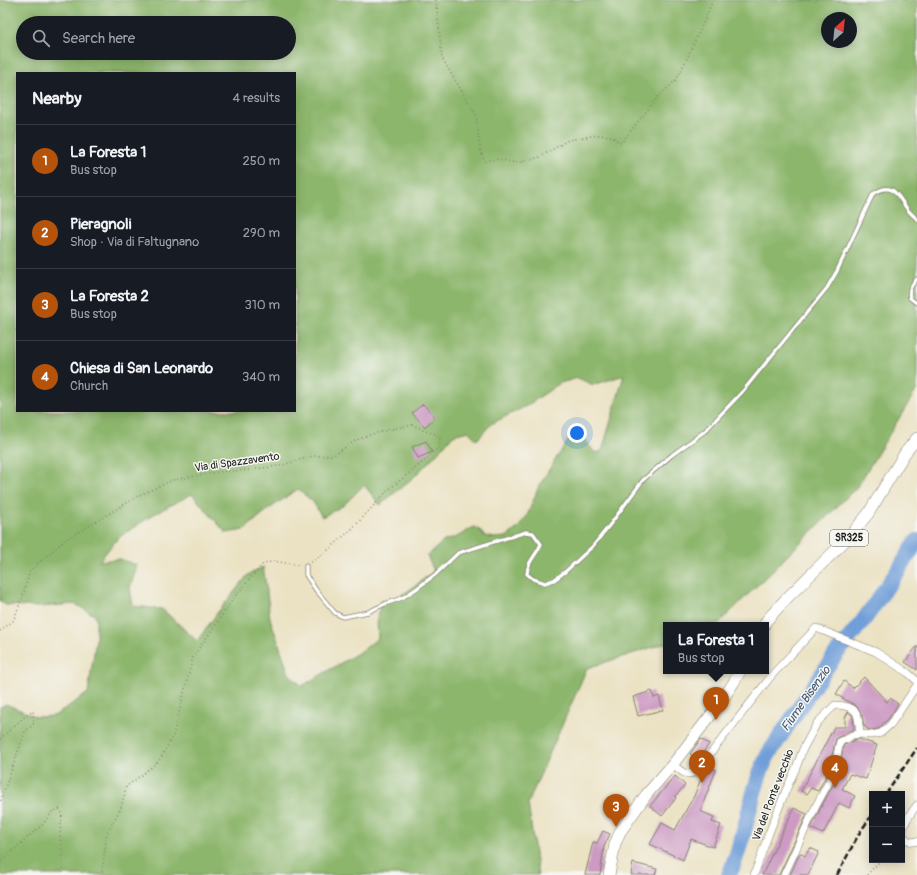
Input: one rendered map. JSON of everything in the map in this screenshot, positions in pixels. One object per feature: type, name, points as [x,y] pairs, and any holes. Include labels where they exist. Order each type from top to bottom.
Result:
[{"type":"main road","name":"SR325","points":[[766,622],[784,600],[850,537],[868,514],[905,453],[917,438]]},
{"type":"main road","points":[[609,875],[615,844],[620,832],[646,795],[673,764],[721,702],[738,674]]},
{"type":"street","points":[[673,764],[686,774],[689,775],[696,772],[772,675],[816,628],[876,652],[908,673],[917,681]]},
{"type":"street","points":[[784,875],[816,806],[833,774],[840,741],[847,739],[852,735],[871,735],[881,733],[891,724],[917,685]]},
{"type":"street","name":"Via del Ponte vecchio","points":[[754,875],[803,748],[817,723],[835,705],[847,706],[854,709],[858,717],[860,734]]},
{"type":"street","points":[[917,805],[909,816],[903,830],[903,837],[906,840],[913,842],[917,841]]},
{"type":"lane","points":[[306,566],[306,575],[316,590],[335,613],[343,617],[368,612],[402,598],[436,574],[458,553],[526,532],[533,533],[541,544],[539,550],[528,567],[527,574],[533,579],[545,583],[554,580],[593,546],[643,480],[672,455],[705,431],[743,392],[827,288],[837,271],[874,194],[879,190],[888,188],[894,190],[908,211],[917,219]]},
{"type":"lane","points":[[917,279],[909,292],[910,298],[917,302]]},
{"type":"path","points":[[436,0],[442,58],[476,115],[480,148],[484,161],[498,159],[517,163],[540,157],[568,140],[598,135],[611,136],[621,143],[658,97],[680,73],[713,0]]},
{"type":"path","name":"Via di Spazzavento","points":[[0,631],[13,621],[23,596],[30,570],[65,540],[140,495],[173,480],[225,470],[238,471],[279,466],[313,456],[334,455],[356,440],[372,434],[401,427],[413,425],[425,431],[436,434],[440,440],[439,447],[388,490],[353,528],[326,552],[306,566]]},
{"type":"path","points":[[100,875],[102,871],[107,833],[121,808],[126,787],[159,761],[173,736],[193,657],[236,595],[262,564],[273,561],[306,566]]},
{"type":"path","points":[[0,739],[33,711],[34,723],[26,732],[0,802]]},
{"type":"path","points":[[0,862],[44,823],[52,812],[58,808],[62,813],[60,836],[63,856],[63,875]]},
{"type":"path","points":[[867,875],[878,863]]},
{"type":"green space","points":[[0,0],[917,0],[917,389],[857,487],[720,622],[663,622],[663,644],[587,668],[528,803],[538,875],[0,875],[0,707],[6,704],[36,717],[54,716],[88,693],[96,639],[96,616],[75,604],[39,607],[6,605],[0,601]],"holes":[[[624,375],[602,451],[595,453],[585,440],[572,435],[539,486],[527,516],[518,528],[506,537],[495,538],[484,536],[481,531],[474,527],[457,537],[444,541],[427,556],[434,571],[415,586],[395,598],[381,601],[377,620],[378,638],[363,650],[302,686],[289,674],[270,618],[263,567],[248,575],[197,641],[162,609],[133,606],[130,588],[137,565],[120,559],[99,561],[118,538],[154,514],[192,494],[226,533],[244,530],[266,511],[298,489],[313,502],[322,517],[344,505],[364,485],[380,505],[415,476],[453,435],[468,431],[477,440],[491,424],[528,405],[560,383],[578,378],[593,385]]]},
{"type":"building","points":[[423,404],[435,417],[425,427],[412,413]]},
{"type":"building","points":[[426,441],[432,452],[418,458],[412,447]]},
{"type":"building","points":[[917,646],[917,670],[905,662]]},
{"type":"building","points":[[864,677],[887,702],[890,698],[898,704],[889,718],[878,729],[869,730],[864,726],[859,709],[836,694],[844,681],[853,688]]},
{"type":"building","points":[[652,691],[654,698],[659,696],[663,710],[638,716],[633,697]]},
{"type":"building","points":[[848,712],[853,717],[854,730],[836,738],[828,772],[818,791],[811,788],[807,794],[801,791],[834,727],[845,727],[845,718]]},
{"type":"building","points":[[701,739],[709,744],[698,760],[690,754]]},
{"type":"building","points":[[859,739],[877,745],[866,779],[850,774],[842,789],[855,796],[849,808],[839,803],[823,834],[811,828],[838,776],[844,745]]},
{"type":"building","points":[[707,766],[716,770],[700,811],[714,817],[712,822],[721,825],[713,847],[691,839],[683,860],[650,844],[662,823],[675,830],[694,796]]},
{"type":"building","points":[[675,776],[685,785],[662,816],[650,806]]},
{"type":"building","points":[[794,808],[807,814],[779,875],[762,875]]},
{"type":"building","points":[[603,831],[610,834],[604,847],[600,875],[585,875],[593,842],[597,843]]},
{"type":"building","points":[[810,848],[819,852],[808,875],[790,875],[800,853],[805,856]]},
{"type":"building","points":[[633,863],[657,869],[655,875],[631,875]]},
{"type":"waterway","name":"Fiume Bisenzio","points":[[729,875],[740,845],[756,784],[768,755],[815,684],[836,654],[863,621],[917,541]]},
{"type":"railway","points":[[888,791],[917,748]]},
{"type":"railway","points":[[837,875],[860,832],[869,819]]},
{"type":"place","name":"La Foresta 1","points":[[716,720]]},
{"type":"place","name":"Pieragnoli","points":[[702,783]]},
{"type":"place","name":"Chiesa di San Leonardo","points":[[835,788]]},
{"type":"place","name":"La Foresta 2","points":[[616,827]]}]
